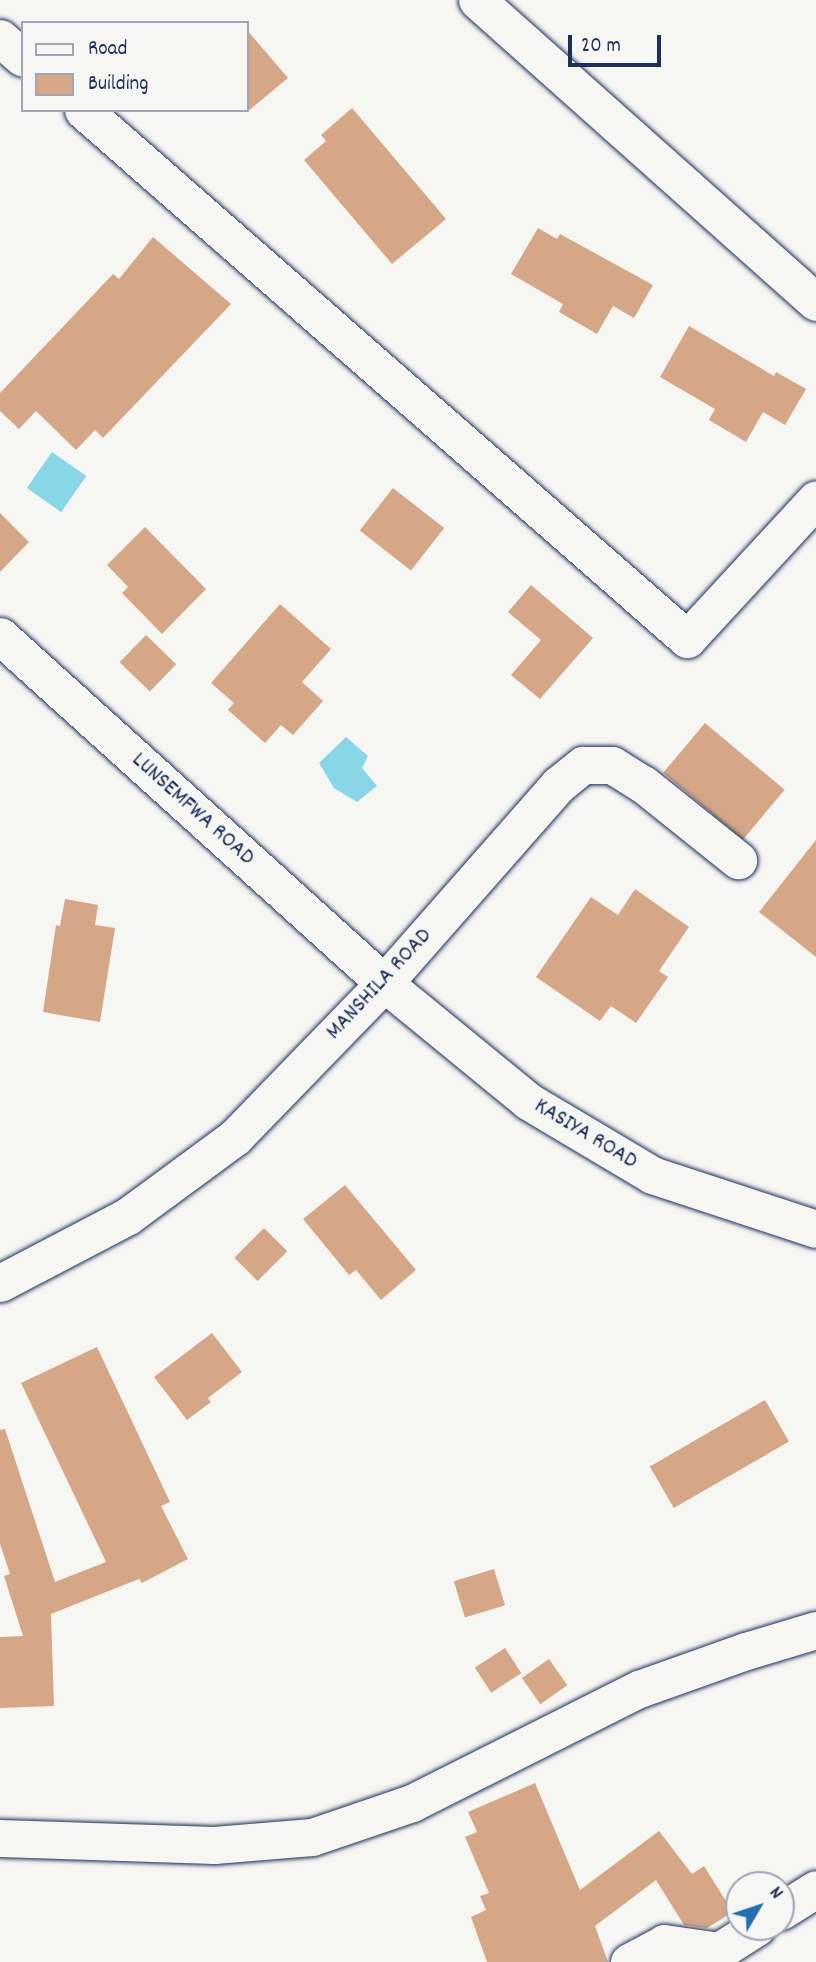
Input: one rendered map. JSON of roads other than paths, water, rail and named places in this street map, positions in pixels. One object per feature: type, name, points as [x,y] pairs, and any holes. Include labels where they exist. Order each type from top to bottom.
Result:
[{"type":"street","points":[[477,0],[816,302]]},
{"type":"street","points":[[0,38],[21,56]]},
{"type":"street","points":[[85,112],[687,639],[816,499]]},
{"type":"street","name":"LUNSEMFWA ROAD","points":[[0,636],[384,983]]},
{"type":"street","name":"MANSHILA ROAD","points":[[0,1283],[128,1216],[235,1138],[384,983],[558,785],[583,765],[612,765],[643,783],[738,860]]},
{"type":"street","name":"KASIYA ROAD","points":[[384,983],[528,1101],[652,1175],[816,1230]]},
{"type":"street","points":[[0,1838],[215,1845],[312,1837],[412,1803],[639,1689],[746,1651],[816,1630]]},
{"type":"street","points":[[795,1903],[816,1889]]},
{"type":"street","points":[[629,1962],[664,1943],[719,1951],[735,1941]]},
{"type":"water","points":[[52,452],[86,476],[61,512],[27,488]]},
{"type":"water","points":[[346,737],[368,756],[362,768],[377,786],[357,802],[334,788],[319,763]]}]
